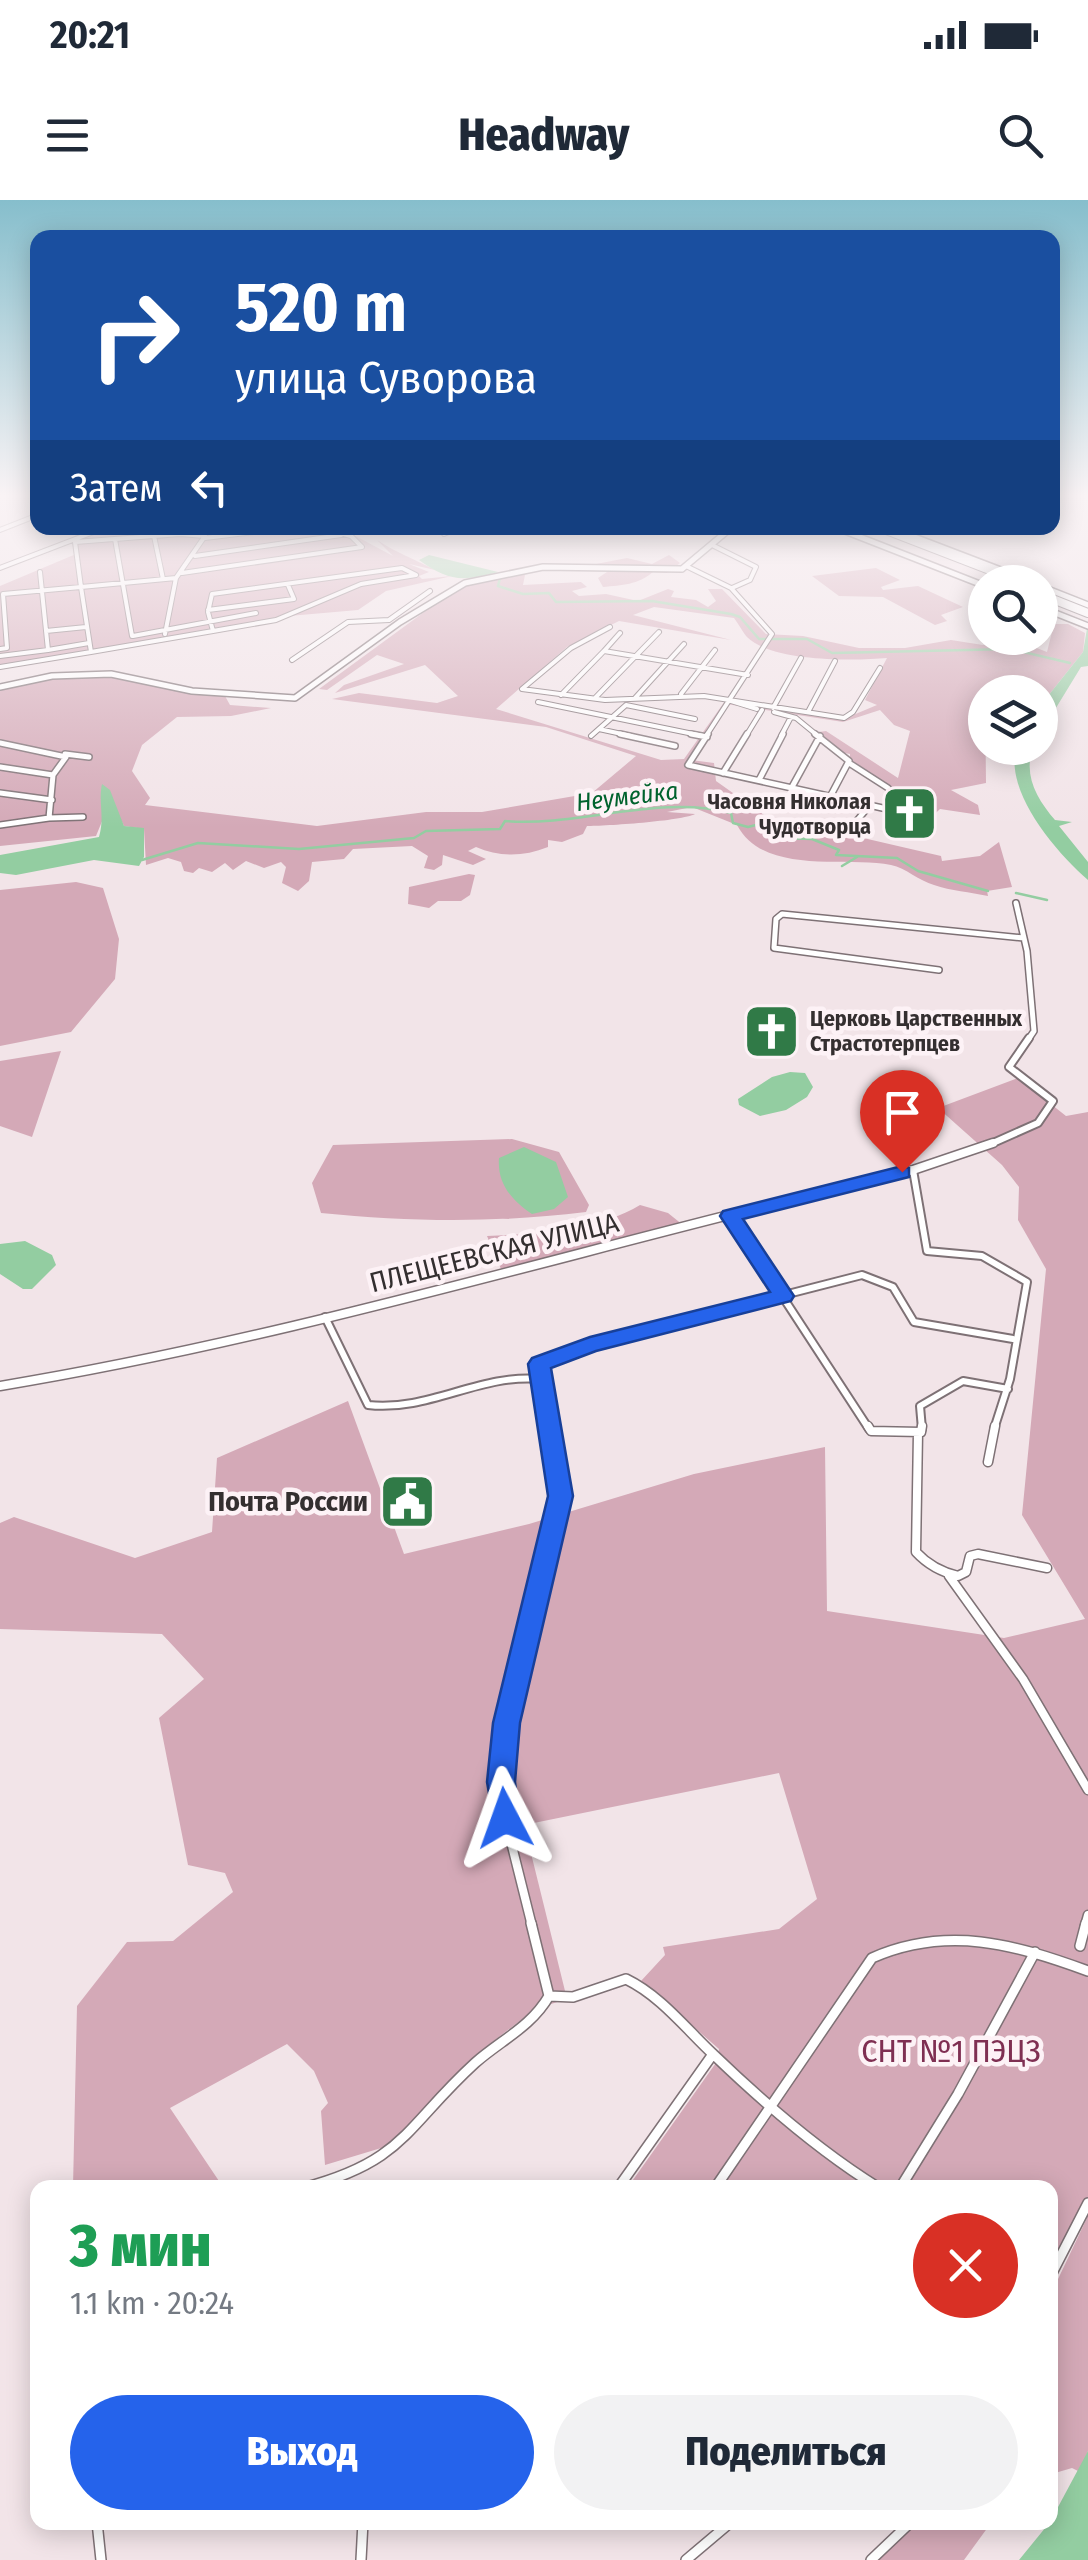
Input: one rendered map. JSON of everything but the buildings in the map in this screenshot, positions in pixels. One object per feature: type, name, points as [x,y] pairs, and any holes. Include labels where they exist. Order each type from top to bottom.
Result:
[{"type":"main road","points":[[1058,614],[1088,626]]},
{"type":"street","points":[[0,653],[6,648],[3,607]]},
{"type":"street","points":[[43,607],[48,650]]},
{"type":"street","points":[[83,607],[91,652]]},
{"type":"street","points":[[127,607],[133,636],[146,643]]},
{"type":"street","points":[[164,640],[171,607]]},
{"type":"street","points":[[213,630],[208,610],[230,607]]},
{"type":"street","points":[[0,666],[276,620],[306,607]]},
{"type":"street","points":[[292,660],[348,622],[389,620],[408,607]]},
{"type":"street","points":[[0,686],[52,676],[111,674],[204,692],[302,697],[426,607]]},
{"type":"street","points":[[748,607],[772,634],[688,765],[900,812],[908,826],[920,831],[931,823]]},
{"type":"street","points":[[133,636],[256,613]]},
{"type":"street","points":[[0,629],[5,624]]},
{"type":"street","points":[[46,631],[86,627]]},
{"type":"street","points":[[610,627],[571,648],[522,689],[594,698],[695,718]]},
{"type":"street","points":[[594,698],[659,632]]},
{"type":"street","points":[[560,695],[620,634]]},
{"type":"street","points":[[0,653],[88,643]]},
{"type":"street","points":[[634,698],[684,644]]},
{"type":"street","points":[[681,694],[716,650]]},
{"type":"street","points":[[604,651],[748,675]]},
{"type":"street","points":[[773,708],[801,658]]},
{"type":"street","points":[[808,712],[835,661]]},
{"type":"street","points":[[605,700],[704,696],[844,718],[854,712],[880,668]]},
{"type":"street","points":[[730,700],[737,706],[792,716],[848,762],[888,788]]},
{"type":"street","points":[[538,702],[707,736]]},
{"type":"street","points":[[590,736],[626,704]]},
{"type":"street","points":[[723,772],[762,710]]},
{"type":"street","points":[[759,780],[792,716]]},
{"type":"street","points":[[599,729],[675,746]]},
{"type":"street","points":[[792,787],[820,736]]},
{"type":"street","points":[[0,744],[89,757]]},
{"type":"street","points":[[49,818],[53,775],[64,754]]},
{"type":"street","points":[[831,795],[848,762]]},
{"type":"street","points":[[0,767],[53,775]]},
{"type":"street","points":[[0,793],[52,800]]},
{"type":"street","points":[[848,832],[871,804]]},
{"type":"street","points":[[0,824],[83,817]]},
{"type":"street","points":[[994,1143],[1023,1133],[1052,1108],[1048,1096],[1010,1070],[1034,1031],[1016,902]]},
{"type":"street","points":[[938,970],[774,948],[776,919],[782,914],[1024,938]]},
{"type":"street","name":"ПЛЕЩЕЕВСКАЯ УЛИЦА","points":[[0,1386],[120,1366],[325,1318],[913,1170],[994,1143]]},
{"type":"street","points":[[913,1170],[928,1250],[982,1256],[1027,1282],[1013,1339],[1008,1390],[988,1444],[988,1462]]},
{"type":"street","points":[[730,1216],[868,1428],[918,1433]]},
{"type":"street","points":[[338,2180],[404,2145],[471,2067],[540,2014],[548,1996],[505,1818],[501,1782],[506,1723],[560,1502],[540,1364],[552,1356],[862,1275],[893,1286],[914,1322],[1013,1339]]},
{"type":"street","points":[[325,1318],[368,1405],[394,1410],[505,1381],[541,1379]]},
{"type":"street","points":[[1008,1390],[958,1382],[920,1406],[924,1424],[918,1433],[916,1552],[949,1575],[1023,1679],[1088,1790]]},
{"type":"street","points":[[949,1575],[966,1572],[970,1556],[978,1554],[1048,1568]]},
{"type":"street","points":[[1080,1946],[1088,1915]]},
{"type":"street","points":[[721,2180],[872,1958],[891,1948],[946,1938],[1002,1940],[1088,1972]]},
{"type":"street","points":[[905,2180],[958,2094],[1036,1952]]},
{"type":"street","points":[[548,1996],[572,1997],[626,1979],[647,1989],[713,2054],[834,2160],[866,2180]]},
{"type":"street","points":[[624,2180],[713,2054]]},
{"type":"street","points":[[1058,2262],[1088,2203]]},
{"type":"street","points":[[98,2530],[101,2560]]},
{"type":"street","points":[[361,2560],[363,2530]]},
{"type":"street","points":[[686,2560],[722,2530]]},
{"type":"street","points":[[871,2560],[903,2530]]},
{"type":"green space","points":[[0,607],[362,607],[289,616],[0,666]]},
{"type":"green space","points":[[431,607],[654,607],[633,615],[731,640],[619,621],[567,647],[496,709],[661,760],[684,759],[725,701],[846,718],[877,705],[865,700],[887,658],[835,659],[775,651],[747,637],[734,618],[655,607],[740,607],[766,634],[803,636],[859,648],[905,648],[951,640],[968,643],[968,655],[1058,655],[1058,624],[1068,624],[1085,633],[1083,652],[1058,683],[1058,675],[968,675],[968,765],[986,765],[986,783],[951,790],[978,805],[980,815],[940,809],[920,828],[912,825],[893,792],[850,764],[850,754],[839,752],[819,732],[826,731],[898,778],[910,731],[894,725],[880,710],[843,722],[726,704],[691,760],[714,763],[716,781],[764,815],[941,856],[942,861],[980,856],[999,842],[1012,887],[987,891],[988,896],[934,885],[891,865],[785,858],[749,841],[737,825],[692,807],[667,812],[695,814],[675,819],[587,826],[583,834],[562,842],[548,840],[548,847],[529,853],[502,854],[476,847],[468,851],[486,859],[473,865],[443,855],[442,865],[434,870],[424,868],[428,856],[412,846],[353,849],[344,859],[312,862],[309,881],[298,891],[282,883],[286,867],[281,862],[264,868],[246,861],[233,870],[225,863],[212,872],[199,868],[193,873],[184,871],[181,862],[168,858],[146,865],[144,829],[124,826],[110,798],[102,803],[105,814],[96,836],[0,846],[0,687],[50,679],[83,675],[133,677],[225,696],[230,705],[271,708],[231,716],[177,717],[142,745],[132,771],[150,798],[145,805],[317,826],[426,812],[482,812],[592,793],[636,756],[546,727],[332,699],[359,693],[437,703],[458,696],[425,665],[335,693],[344,685],[404,664],[377,655],[327,690],[319,689]]},
{"type":"green space","points":[[902,607],[963,607],[941,615],[947,621],[935,625]]},
{"type":"green space","points":[[475,875],[470,895],[461,901],[438,901],[429,908],[408,904],[409,887]]},
{"type":"green space","points":[[76,882],[103,888],[119,939],[115,979],[71,1032],[0,1046],[0,890]]},
{"type":"green space","points":[[61,1051],[32,1137],[0,1126],[0,1061]]},
{"type":"green space","name":"СНТ №1 ПЭЦЗ","points":[[1018,1078],[1066,1116],[1088,1112],[1088,2451],[1080,2472],[1072,2468],[1058,2472],[1058,2279],[1087,2218],[1078,2214],[1058,2252],[1058,2180],[633,2180],[718,2060],[719,2049],[641,1981],[665,1955],[663,1947],[779,1929],[817,1899],[779,1773],[524,1825],[567,1999],[535,2009],[482,2050],[401,2142],[325,2165],[321,2111],[328,2103],[314,2071],[287,2044],[170,2108],[218,2180],[73,2180],[77,2006],[127,1942],[173,1941],[233,1892],[225,1873],[188,1865],[159,1718],[204,1679],[162,1634],[0,1629],[0,1523],[14,1517],[135,1558],[212,1532],[217,1458],[348,1401],[404,1554],[529,1524],[694,1474],[825,1447],[827,1611],[1004,1638],[1085,1619],[1022,1515],[1046,1269],[1018,1220],[1019,1187],[1002,1165],[938,1108]]},
{"type":"green space","points":[[512,1139],[559,1152],[589,1205],[586,1212],[454,1220],[321,1213],[312,1183],[333,1145]]},
{"type":"green space","points":[[640,1205],[668,1213],[683,1225],[501,1269],[487,1236],[586,1226]]},
{"type":"green space","points":[[909,2530],[986,2530],[964,2560],[878,2560]]},
{"type":"shaded area","points":[[1088,623],[1088,666],[1081,667],[1058,705],[1058,683],[1083,652]]},
{"type":"shaded area","points":[[1015,765],[1030,765],[1043,804],[1055,820],[1072,822],[1059,826],[1088,862],[1088,880],[1047,837],[1018,783]]},
{"type":"shaded area","points":[[102,784],[110,790],[124,826],[144,828],[144,857],[139,866],[94,860],[16,875],[0,873],[0,855],[99,837]]},
{"type":"shaded area","points":[[805,1073],[813,1087],[807,1097],[786,1110],[760,1116],[739,1105],[738,1099],[772,1077]]},
{"type":"shaded area","points":[[524,1147],[556,1162],[568,1197],[554,1209],[532,1214],[503,1183],[499,1158]]},
{"type":"shaded area","points":[[25,1241],[52,1255],[56,1265],[32,1289],[23,1289],[0,1274],[0,1244]]},
{"type":"shaded area","points":[[1088,2451],[1088,2560],[1019,2560],[1043,2530],[1058,2530],[1058,2507]]},
{"type":"waterway","points":[[689,607],[740,617],[759,639],[807,639],[832,653],[1011,649],[1070,663]]},
{"type":"waterway","name":"Неумейка","points":[[142,860],[198,843],[299,849],[414,838],[426,831],[500,829],[505,821],[704,808],[731,813],[733,823],[748,827],[764,823],[783,833],[782,838],[812,839],[839,850],[836,855],[897,858],[918,871],[988,891]]},
{"type":"waterway","points":[[842,866],[857,857]]},
{"type":"waterway","name":"Неумейка","points":[[1016,893],[1047,900]]},
{"type":"place","name":"Часовня Николая Чудотворца","points":[[910,814]]},
{"type":"place","name":"Церковь Царственных Страстотерпцев","points":[[771,1031]]},
{"type":"place","name":"Почта России","points":[[407,1501]]},
{"type":"route","points":[[505,1818],[501,1782],[506,1723],[561,1490],[540,1364],[552,1356],[590,1345],[784,1296],[730,1216],[902,1172]]}]
